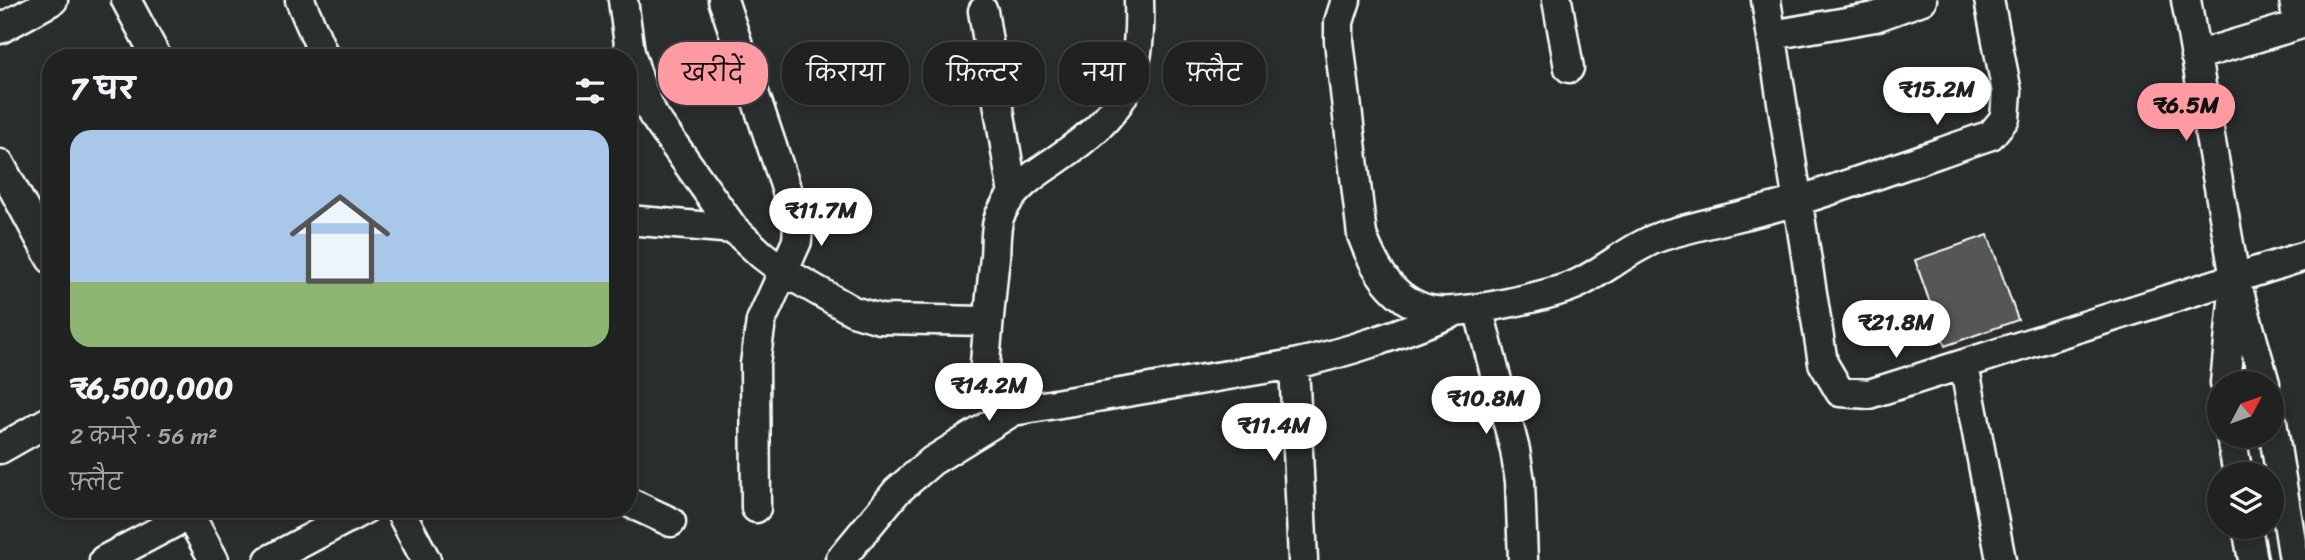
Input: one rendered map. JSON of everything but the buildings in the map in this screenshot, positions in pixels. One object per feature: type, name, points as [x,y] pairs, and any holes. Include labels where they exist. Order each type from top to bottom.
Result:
[{"type":"street","points":[[0,29],[53,0]]},
{"type":"street","points":[[125,0],[151,49]]},
{"type":"street","points":[[300,0],[322,49]]},
{"type":"street","points":[[623,0],[630,49]]},
{"type":"street","points":[[723,0],[798,224],[797,241],[761,321],[755,364],[756,508]]},
{"type":"street","points":[[1013,411],[999,400],[989,384],[985,363],[999,217],[1013,194],[1099,126],[1124,96],[1136,64],[1140,27],[1139,0]]},
{"type":"street","points":[[1346,0],[1339,22],[1339,41],[1362,235],[1372,262],[1387,283],[1404,298],[1430,310],[1465,310]]},
{"type":"street","points":[[1557,0],[1569,68]]},
{"type":"street","points":[[1766,0],[1823,363],[1840,392],[1869,394],[2305,256]]},
{"type":"street","points":[[1772,34],[1875,17],[1922,0]]},
{"type":"street","points":[[840,560],[897,491],[923,468],[1013,411],[1336,355],[1465,310],[1555,292],[1595,275],[1660,237],[1799,201],[1991,135],[2006,118],[2007,92],[1989,0]]},
{"type":"street","points":[[2186,0],[2235,278],[2262,371]]},
{"type":"street","points":[[983,12],[1013,194]]},
{"type":"street","points":[[2195,56],[2299,16]]},
{"type":"street","points":[[637,77],[653,115],[734,229],[783,271],[853,312],[880,319],[988,321]]},
{"type":"street","points":[[0,164],[42,242]]},
{"type":"street","points":[[637,221],[734,229]]},
{"type":"street","points":[[2226,371],[2235,278]]},
{"type":"street","points":[[1465,310],[1517,460],[1523,560]]},
{"type":"street","points":[[1294,364],[1303,560]]},
{"type":"street","points":[[1964,364],[2001,560]]},
{"type":"street","points":[[0,449],[42,424]]},
{"type":"street","points":[[2276,448],[2294,560]]},
{"type":"street","points":[[637,506],[671,522]]},
{"type":"street","points":[[104,560],[178,518]]},
{"type":"street","points":[[191,518],[214,560]]},
{"type":"street","points":[[269,560],[348,518]]},
{"type":"street","points":[[404,518],[426,560]]},
{"type":"street","points":[[2249,539],[2253,560]]}]
